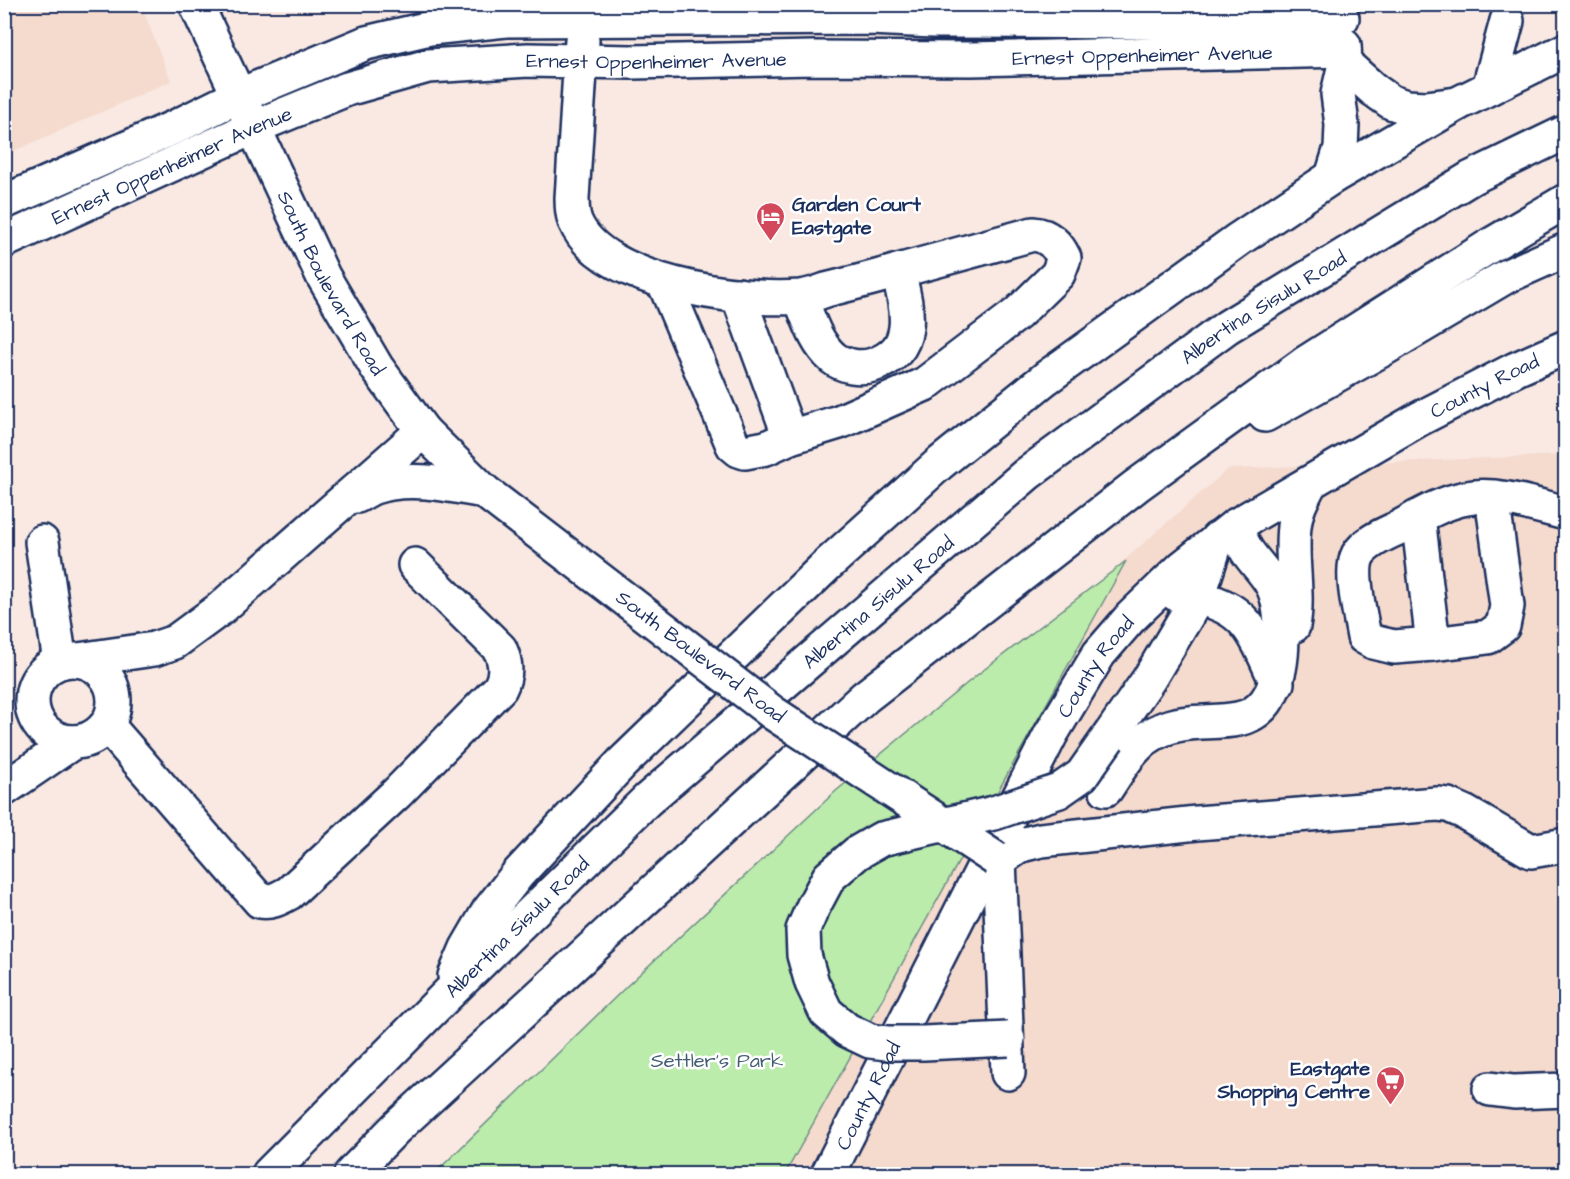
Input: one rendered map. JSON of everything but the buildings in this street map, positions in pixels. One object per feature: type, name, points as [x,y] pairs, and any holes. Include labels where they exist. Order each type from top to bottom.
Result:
[{"type":"main road","name":"South Boulevard Road","points":[[196,4],[323,276],[376,368],[423,431],[484,491],[773,713],[997,860]]},
{"type":"main road","name":"Ernest Oppenheimer Avenue","points":[[4,202],[175,127],[238,96],[366,43],[402,33],[463,24],[506,20],[870,18],[933,13],[1187,22],[1342,46]]},
{"type":"main road","points":[[584,20],[579,61],[572,198],[575,221],[582,234],[608,258],[631,270],[664,282],[738,296],[800,297],[1034,234],[1050,239],[1064,258],[1058,274],[1017,314],[925,384],[839,422],[790,437],[754,452],[739,450],[732,445],[664,282]]},
{"type":"main road","points":[[1488,88],[1507,21]]},
{"type":"main road","name":"Ernest Oppenheimer Avenue","points":[[4,241],[254,127],[347,88],[428,66],[528,60],[632,62],[813,58],[971,59],[1261,53],[1342,46]]},
{"type":"main road","points":[[1261,53],[1319,76],[1342,46]]},
{"type":"main road","points":[[1342,46],[1374,90],[1391,102],[1406,107],[1426,108],[1457,104]]},
{"type":"main road","points":[[1332,177],[1341,147],[1342,46]]},
{"type":"main road","points":[[447,994],[467,948],[488,912],[518,874],[622,763],[827,565],[939,464],[1046,378],[1239,239],[1332,177],[1457,104],[1566,50]]},
{"type":"main road","name":"Albertina Sisulu Road","points":[[269,1174],[447,994],[647,800],[1027,474],[1227,327],[1471,178],[1566,132]]},
{"type":"main road","points":[[351,1174],[396,1128],[865,697],[1136,486],[1304,364],[1491,245],[1566,201]]},
{"type":"main road","points":[[1136,486],[1385,348],[1505,277],[1566,250]]},
{"type":"main road","points":[[800,297],[820,343],[833,357],[842,364],[867,367],[891,356],[903,341],[907,314],[897,271]]},
{"type":"main road","points":[[738,296],[790,437]]},
{"type":"main road","name":"County Road","points":[[828,1174],[1051,734],[1099,654],[1156,592],[1226,533],[1419,419],[1516,369],[1566,347]]},
{"type":"main road","points":[[69,661],[97,667],[112,687],[115,700],[113,713],[107,726],[98,735],[86,741],[60,740],[48,734],[33,714],[34,688],[39,677],[48,668],[69,661],[154,650],[175,642],[220,609],[423,431]]},
{"type":"main road","points":[[337,507],[374,487],[403,482],[441,484],[484,491]]},
{"type":"main road","points":[[1106,789],[1131,751],[1161,730],[1181,724],[1238,719],[1250,715],[1264,705],[1293,626],[1296,610],[1293,527],[1298,508],[1310,483]]},
{"type":"main road","points":[[1492,497],[1507,606],[1503,626],[1488,637],[1434,644],[1394,647],[1372,642],[1364,637],[1357,599],[1356,572],[1358,555],[1373,541],[1418,517],[1467,497],[1492,497],[1566,513]]},
{"type":"main road","points":[[1418,517],[1434,644]]},
{"type":"main road","points":[[1008,1039],[924,1043],[870,1041],[847,1030],[826,1012],[812,983],[804,955],[803,930],[830,877],[857,853],[881,839],[994,813],[1059,791],[1082,775],[1149,679],[1198,597],[1226,533],[1243,544],[1269,579],[1277,595],[1279,669]]},
{"type":"main road","points":[[42,542],[69,661]]},
{"type":"main road","points":[[107,726],[261,901],[267,902],[289,893],[397,793],[500,688],[504,680],[506,668],[500,649],[415,565]]},
{"type":"main road","points":[[1156,592],[1198,597],[1230,608],[1241,617],[1267,660],[1279,669]]},
{"type":"main road","points":[[112,687],[154,650]]},
{"type":"main road","points":[[9,785],[39,725]]},
{"type":"main road","points":[[9,785],[73,742]]},
{"type":"main road","points":[[1008,1074],[997,860],[1021,845],[1041,840],[1197,823],[1420,804],[1448,805],[1531,851],[1566,845]]},
{"type":"main road","points":[[1490,1089],[1514,1092],[1566,1090]]},
{"type":"shaded area","points":[[5,4],[141,5],[171,81],[5,155]]},
{"type":"shaded area","points":[[1565,455],[1565,1174],[779,1174],[772,870],[1228,469]]},
{"type":"green space","name":"Settler's Park","points":[[1126,561],[785,1174],[434,1174],[628,985],[836,791],[977,675]]},
{"type":"place","name":"Garden Court Eastgate","points":[[771,242]]},
{"type":"place","name":"Eastgate Shopping Centre","points":[[1391,1106]]}]
